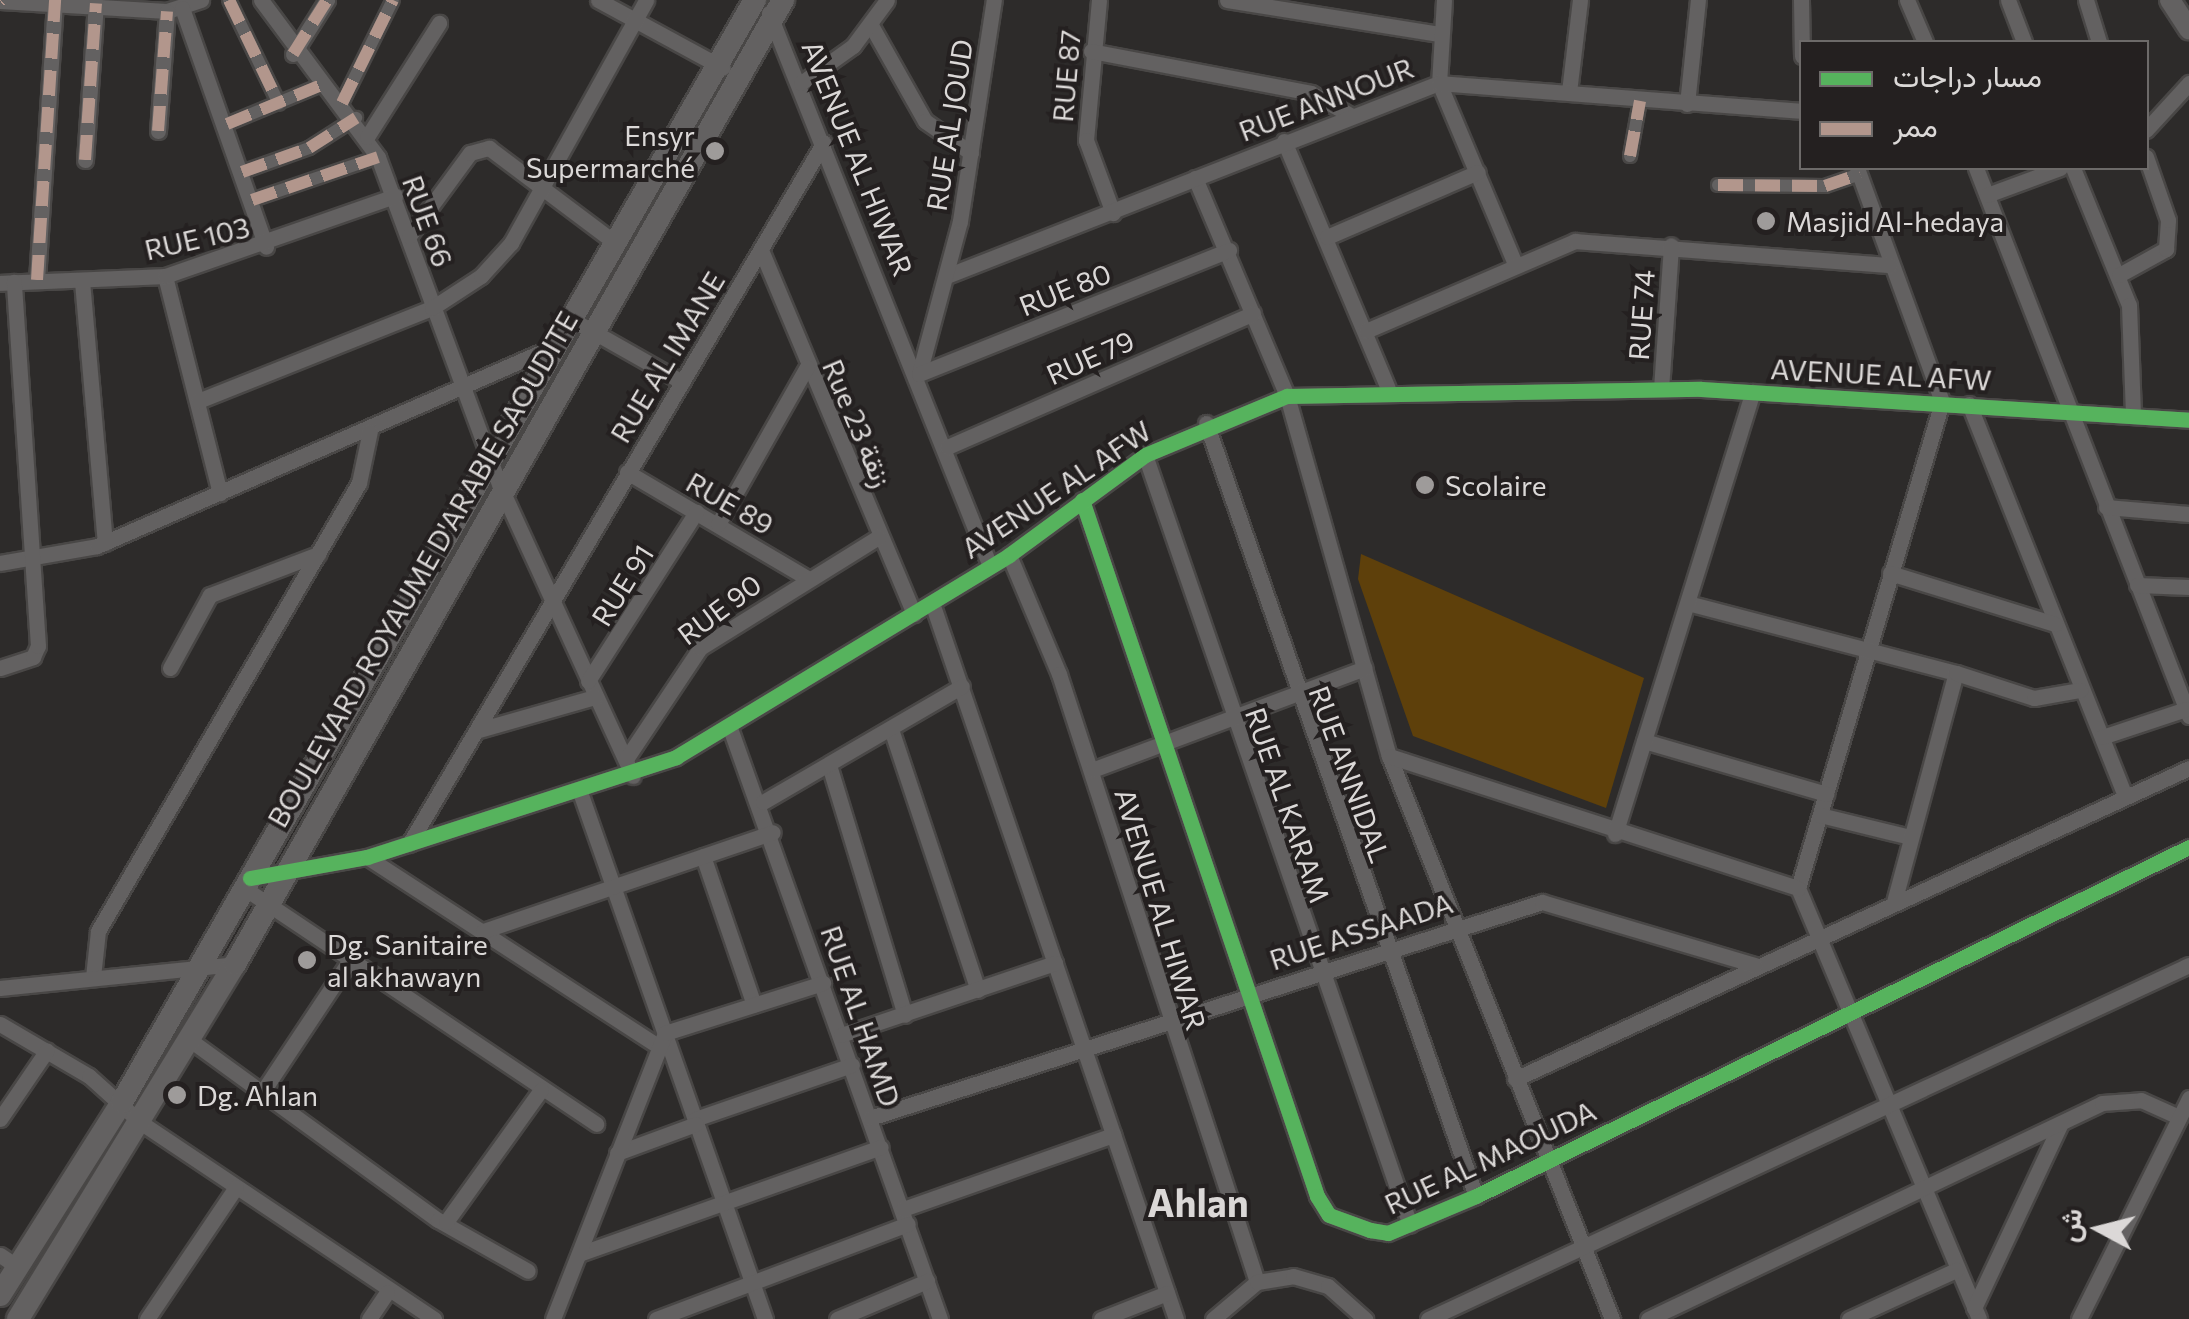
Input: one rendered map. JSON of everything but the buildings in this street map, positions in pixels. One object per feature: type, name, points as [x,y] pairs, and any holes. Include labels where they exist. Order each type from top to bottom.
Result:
[{"type":"main road","name":"BOULEVARD ROYAUME D'ARABIE SAOUDITE","points":[[0,1295],[9,1261],[122,1102],[568,318],[754,2]]},
{"type":"main road","name":"BOULEVARD ROYAUME D'ARABIE SAOUDITE","points":[[18,1319],[190,1040],[500,486],[779,8]]},
{"type":"street","points":[[0,0],[55,0],[174,10],[202,0]]},
{"type":"street","points":[[37,280],[55,0]]},
{"type":"street","points":[[229,0],[279,104]]},
{"type":"street","name":"RUE 66","points":[[261,0],[293,54],[356,118],[378,157],[432,308],[468,385],[500,486]]},
{"type":"street","points":[[293,54],[328,0]]},
{"type":"street","points":[[342,103],[393,0]]},
{"type":"street","points":[[598,0],[739,78]]},
{"type":"street","points":[[198,401],[432,308],[496,262],[544,187],[646,0]]},
{"type":"street","points":[[801,83],[872,27],[887,0]]},
{"type":"street","name":"RUE AL JOUD","points":[[920,374],[949,275],[994,0]]},
{"type":"street","name":"RUE 87","points":[[1099,0],[1091,51],[1086,140],[1113,212]]},
{"type":"street","points":[[1226,0],[1439,34]]},
{"type":"street","points":[[1336,18],[1342,0]]},
{"type":"street","points":[[1444,0],[1439,83],[1515,264]]},
{"type":"street","points":[[1570,92],[1580,0]]},
{"type":"street","points":[[1687,104],[1698,0]]},
{"type":"street","points":[[1801,0],[1802,40]]},
{"type":"street","points":[[1908,0],[1924,40]]},
{"type":"street","points":[[2008,0],[2023,40]]},
{"type":"street","points":[[2086,0],[2098,40]]},
{"type":"street","points":[[2170,0],[2189,29]]},
{"type":"street","name":"AVENUE AL HIWAR","points":[[754,2],[779,8],[801,83],[920,374],[990,566]]},
{"type":"street","points":[[85,160],[96,3]]},
{"type":"street","points":[[174,10],[226,124],[266,247]]},
{"type":"street","points":[[158,131],[174,10]]},
{"type":"street","points":[[367,137],[439,23]]},
{"type":"street","points":[[872,27],[925,121],[971,153]]},
{"type":"street","points":[[1091,51],[1311,92],[1350,114]]},
{"type":"street","name":"RUE ANNOUR","points":[[949,275],[1350,114],[1439,83],[1799,111]]},
{"type":"street","points":[[2149,127],[2189,83]]},
{"type":"street","points":[[226,124],[321,85]]},
{"type":"street","points":[[1630,156],[1640,101]]},
{"type":"street","points":[[242,172],[309,148],[356,118]]},
{"type":"street","points":[[1284,141],[1388,388]]},
{"type":"street","name":"RUE AL IMANE","points":[[409,844],[480,730],[627,472],[824,142]]},
{"type":"street","points":[[409,236],[470,153],[497,151],[614,242]]},
{"type":"street","points":[[252,200],[378,157]]},
{"type":"street","points":[[2119,276],[2166,249],[2168,220],[2149,166]]},
{"type":"street","points":[[1718,185],[1824,186],[1864,170],[1890,265],[1942,402],[1798,888],[1846,1016],[1977,1313]]},
{"type":"street","points":[[1977,170],[2067,411],[2188,712],[2102,737]]},
{"type":"street","points":[[1987,194],[2054,170]]},
{"type":"street","points":[[2074,170],[2119,276],[2135,334],[2132,415]]},
{"type":"street","points":[[1327,237],[1478,172]]},
{"type":"street","points":[[1195,178],[1229,250],[1287,396],[1389,756],[1612,1319]]},
{"type":"street","name":"RUE 103","points":[[7,282],[165,276],[266,247],[395,196]]},
{"type":"street","points":[[1366,331],[1575,241],[1671,245],[1890,265]]},
{"type":"street","name":"RUE 74","points":[[1662,388],[1671,245]]},
{"type":"street","name":"Rue 23 زنقة","points":[[761,250],[914,614]]},
{"type":"street","name":"RUE 80","points":[[920,374],[1229,250]]},
{"type":"street","points":[[165,276],[220,493]]},
{"type":"street","points":[[82,281],[105,542]]},
{"type":"street","points":[[0,668],[32,657],[38,646],[7,282]]},
{"type":"street","name":"RUE 79","points":[[947,447],[1253,312]]},
{"type":"street","points":[[568,318],[682,382]]},
{"type":"street","points":[[0,563],[105,542],[370,431],[553,347]]},
{"type":"street","points":[[718,524],[807,367]]},
{"type":"street","name":"AVENUE AL AFW","points":[[247,883],[367,857],[633,776],[731,730],[1010,555],[1145,455],[1206,423],[1287,396],[1388,388],[1662,388],[2189,420]]},
{"type":"street","points":[[1616,834],[1691,604],[1752,392]]},
{"type":"street","points":[[1969,404],[2125,796]]},
{"type":"street","name":"RUE ANNIDAL","points":[[1206,423],[1295,697],[1476,1196]]},
{"type":"street","points":[[93,977],[98,931],[369,463],[370,431]]},
{"type":"street","name":"RUE AL KARAM","points":[[1145,455],[1318,972],[1410,1225]]},
{"type":"street","name":"RUE 89","points":[[627,472],[807,578]]},
{"type":"street","points":[[500,486],[633,776]]},
{"type":"street","name":"RUE AL MAOUDA","points":[[1082,500],[1321,1206],[1370,1230],[1410,1225],[1476,1196],[2189,846]]},
{"type":"street","points":[[2106,507],[2189,514]]},
{"type":"street","name":"RUE 91","points":[[588,681],[696,512]]},
{"type":"street","name":"RUE 90","points":[[626,759],[690,658],[807,578],[878,536]]},
{"type":"street","points":[[170,668],[210,595],[318,554]]},
{"type":"street","name":"AVENUE AL HIWAR","points":[[1010,555],[1092,770],[1169,1021],[1257,1282]]},
{"type":"street","points":[[1890,573],[2055,624]]},
{"type":"street","points":[[2137,585],[2189,587]]},
{"type":"street","points":[[932,602],[1176,1319]]},
{"type":"street","points":[[1691,604],[1956,672],[2034,698],[2080,690]]},
{"type":"street","points":[[1092,770],[1365,668]]},
{"type":"street","points":[[1894,902],[1956,672]]},
{"type":"street","points":[[763,802],[962,686]]},
{"type":"street","points":[[480,730],[596,697]]},
{"type":"street","name":"RUE AL HAMD","points":[[731,730],[763,802],[940,1319]]},
{"type":"street","points":[[891,730],[978,990]]},
{"type":"street","points":[[1644,742],[1826,794]]},
{"type":"street","points":[[1389,756],[1616,834],[1798,888]]},
{"type":"street","points":[[829,766],[905,1015]]},
{"type":"street","points":[[1515,1080],[1755,965],[2189,768]]},
{"type":"street","points":[[580,792],[661,1039],[696,1121],[765,1319]]},
{"type":"street","points":[[1820,815],[1910,837]]},
{"type":"street","points":[[482,930],[773,832]]},
{"type":"street","points":[[703,856],[754,1005]]},
{"type":"street","points":[[367,857],[661,1039]]},
{"type":"street","points":[[247,883],[348,963],[596,1124]]},
{"type":"street","name":"RUE ASSAADA","points":[[870,1118],[1457,925],[1558,902],[1755,965]]},
{"type":"street","points":[[262,1091],[348,963]]},
{"type":"street","points":[[841,1035],[1055,963]]},
{"type":"street","points":[[0,988],[234,964]]},
{"type":"street","points":[[1428,1319],[1884,1103],[2189,965]]},
{"type":"street","points":[[552,1319],[661,1039],[824,984]]},
{"type":"street","points":[[0,1024],[47,1050],[122,1102],[140,1122],[387,1292],[434,1319]]},
{"type":"street","points":[[190,1040],[446,1222],[528,1271]]},
{"type":"street","points":[[0,1119],[47,1050]]},
{"type":"street","points":[[616,1153],[852,1065]]},
{"type":"street","points":[[446,1222],[541,1090]]},
{"type":"street","points":[[1648,1319],[2121,1098],[2179,1117]]},
{"type":"street","points":[[2079,1319],[2189,1098]]},
{"type":"street","points":[[1977,1313],[2061,1123]]},
{"type":"street","points":[[656,1319],[753,1286],[905,1217],[1114,1135]]},
{"type":"street","points":[[579,1254],[880,1147]]},
{"type":"street","points":[[147,1319],[236,1187]]},
{"type":"street","points":[[1849,1319],[1956,1270]]},
{"type":"street","points":[[1214,1319],[1257,1282],[1311,1279],[1365,1319]]},
{"type":"street","points":[[838,1319],[927,1281]]},
{"type":"street","points":[[369,1319],[387,1292]]},
{"type":"street","points":[[1101,1319],[1168,1293]]},
{"type":"shaded area","points":[[1361,554],[1644,678],[1606,808],[1413,736],[1358,579]]},
{"type":"marked path","points":[[37,280],[55,0]]},
{"type":"marked path","points":[[229,0],[279,104]]},
{"type":"marked path","points":[[293,54],[327,0]]},
{"type":"marked path","points":[[342,103],[393,0]]},
{"type":"marked path","points":[[85,160],[96,3]]},
{"type":"marked path","points":[[158,131],[167,11]]},
{"type":"marked path","points":[[227,124],[321,85]]},
{"type":"marked path","points":[[1630,156],[1640,101]]},
{"type":"marked path","points":[[242,172],[309,148],[356,118]]},
{"type":"marked path","points":[[252,200],[378,157]]},
{"type":"marked path","points":[[1718,185],[1825,186],[1860,174]]},
{"type":"cycle path","points":[[250,878],[367,857],[676,757],[1009,555],[1145,455],[1287,396],[1701,389],[2189,420]]},
{"type":"cycle path","points":[[1082,500],[1317,1196],[1329,1215],[1370,1230],[1388,1233],[1476,1196],[2189,847]]},
{"type":"place","name":"Ensyr Supermarché","points":[[715,151]]},
{"type":"place","name":"Masjid Al-hedaya","points":[[1766,221]]},
{"type":"place","name":"Scolaire","points":[[1425,485]]},
{"type":"place","name":"Dg. Sanitaire al akhawayn","points":[[307,960]]},
{"type":"place","name":"Dg. Ahlan","points":[[177,1095]]},
{"type":"district","name":"Ahlan","points":[[1198,1202]]}]
